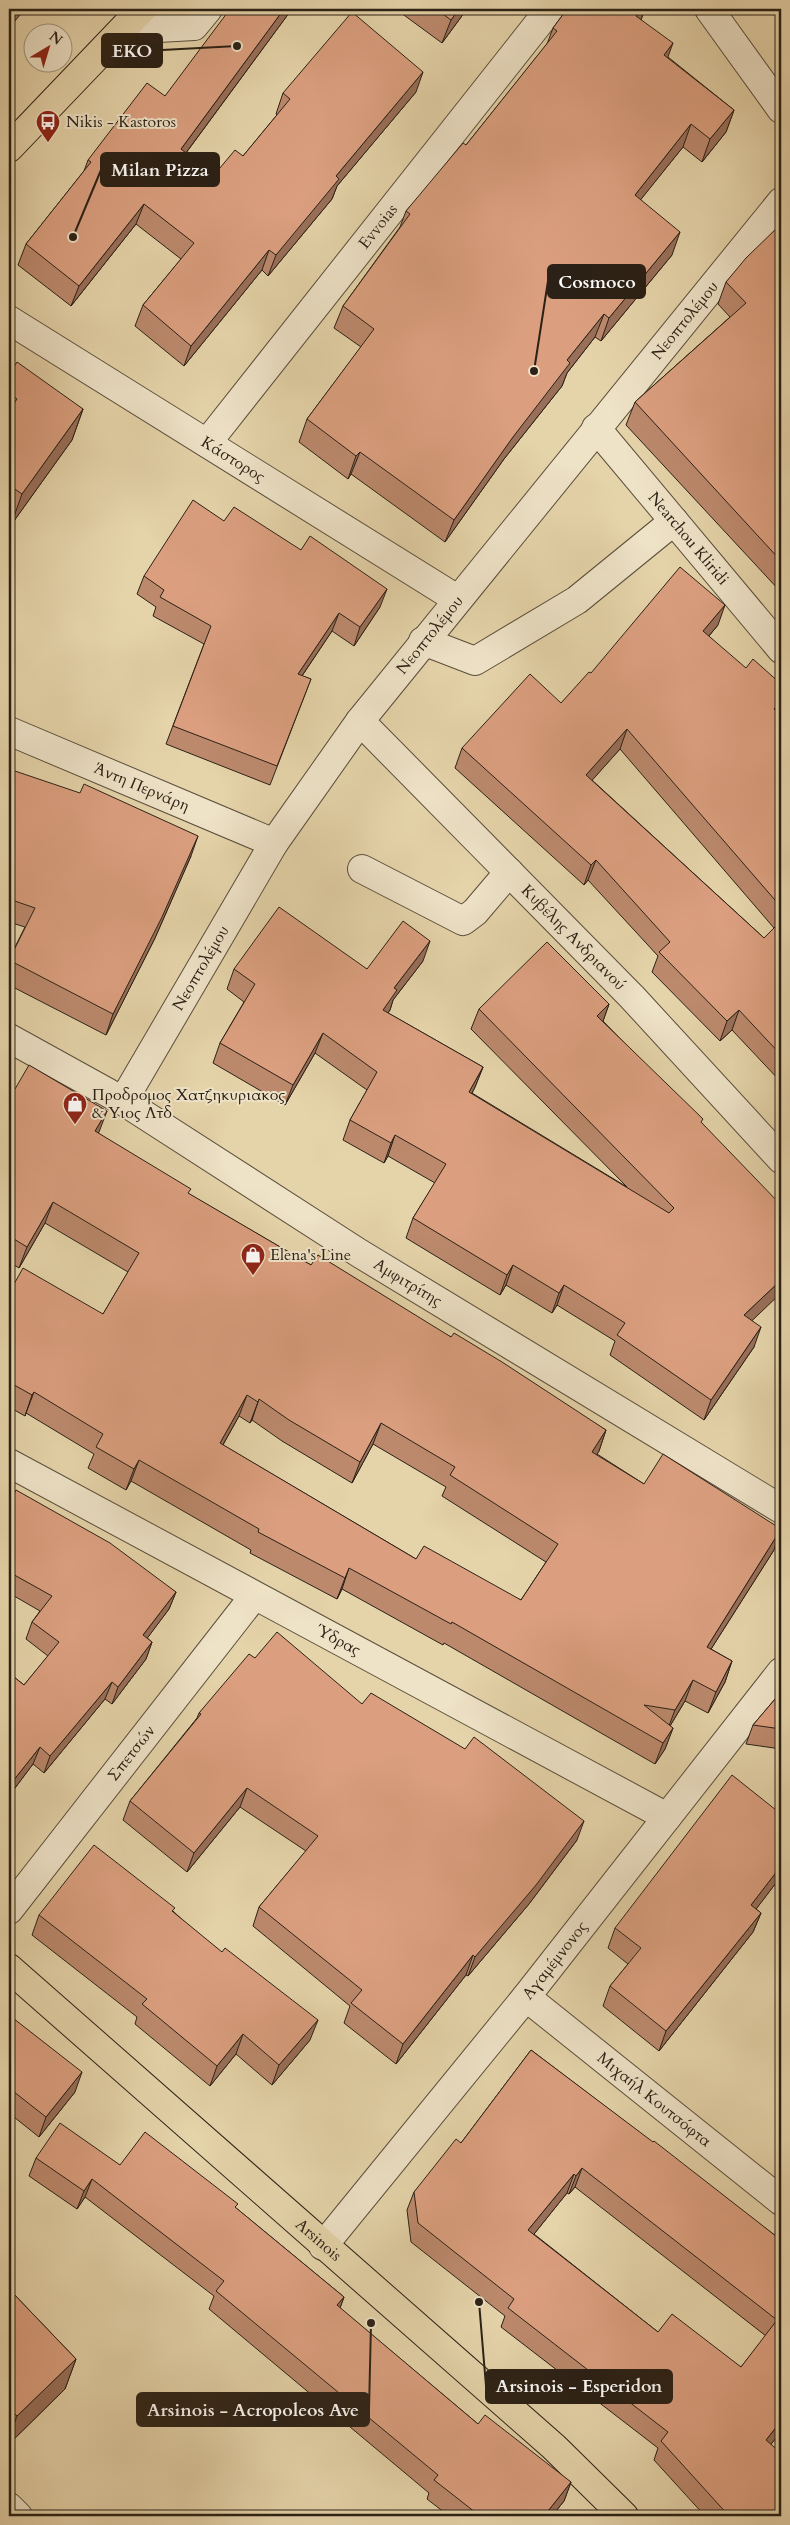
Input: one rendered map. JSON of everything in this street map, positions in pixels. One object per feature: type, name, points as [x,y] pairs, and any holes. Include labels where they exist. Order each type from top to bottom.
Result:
[{"type":"main road","points":[[9,148],[142,9]]},
{"type":"main road","name":"Arsinois","points":[[9,1968],[323,2246],[554,2447],[624,2516]]},
{"type":"street","points":[[123,30],[194,26],[208,9]]},
{"type":"street","name":"Evvoias","points":[[207,443],[550,9]]},
{"type":"street","points":[[709,9],[781,109]]},
{"type":"street","name":"Νεοπτολέμου","points":[[123,1101],[274,843],[360,721],[457,599],[781,202]]},
{"type":"street","name":"Κάστορος","points":[[9,320],[457,599]]},
{"type":"street","name":"Nearchou Kliridi","points":[[596,428],[781,648]]},
{"type":"street","points":[[423,641],[475,661],[577,600],[674,521]]},
{"type":"street","name":"Κυβέλης Ανδριανού","points":[[360,721],[632,996],[781,1159]]},
{"type":"street","name":"Άντη Περνάρη","points":[[9,730],[274,843]]},
{"type":"street","points":[[362,869],[463,921],[475,912],[510,872]]},
{"type":"street","name":"Αμφιτρίτης","points":[[9,1038],[123,1101],[358,1253],[781,1509]]},
{"type":"street","name":"Ύδρας","points":[[9,1463],[667,1817]]},
{"type":"street","name":"Σπετσών","points":[[9,1910],[254,1596]]},
{"type":"street","name":"Αγαμέμνονος","points":[[323,2246],[526,1997],[781,1672]]},
{"type":"street","name":"Μιχαήλ Κουτσόφτα","points":[[526,1997],[778,2190]]},
{"type":"street","points":[[9,2507],[18,2516]]},
{"type":"building","points":[[230,9],[284,9],[181,149],[214,175],[235,150],[243,156],[290,99],[283,93],[352,12],[423,72],[336,176],[339,179],[276,255],[269,250],[191,346],[143,305],[194,243],[144,204],[79,286],[26,244],[91,162],[88,160],[147,83],[165,96]]},
{"type":"building","points":[[436,9],[459,9],[451,20]]},
{"type":"building","points":[[567,9],[641,9],[636,16],[673,43],[664,55],[734,110],[710,139],[691,124],[635,195],[680,232],[609,318],[604,314],[567,360],[570,363],[513,437],[454,520],[360,452],[356,456],[307,419],[374,329],[343,306],[410,214],[406,211],[463,143],[466,145],[557,31],[553,28]]},
{"type":"building","points":[[781,224],[781,561],[635,402],[746,303],[726,282],[746,258]]},
{"type":"building","points":[[17,362],[83,409],[22,494],[9,485],[9,411],[17,399],[9,393],[9,374]]},
{"type":"building","points":[[193,500],[224,521],[234,507],[301,550],[310,536],[387,589],[360,627],[339,613],[298,674],[311,679],[277,766],[173,726],[211,626],[160,597],[164,590],[144,576]]},
{"type":"building","points":[[680,567],[725,605],[703,631],[746,668],[753,659],[781,684],[781,701],[774,709],[781,717],[781,907],[627,729],[586,775],[764,938],[781,921],[781,1055],[739,1010],[727,1021],[659,952],[670,942],[596,860],[591,865],[462,748],[530,674],[561,703],[589,672],[591,673]]},
{"type":"building","points":[[9,769],[80,793],[84,784],[198,836],[162,917],[113,1014],[9,960],[35,908],[9,899]]},
{"type":"building","points":[[279,907],[367,969],[403,921],[430,941],[394,988],[397,990],[383,1010],[483,1067],[469,1092],[669,1213],[674,1208],[479,1009],[547,942],[609,1004],[597,1016],[703,1119],[701,1122],[781,1205],[781,1280],[744,1315],[761,1327],[711,1400],[617,1335],[625,1323],[564,1285],[559,1293],[513,1265],[507,1275],[413,1218],[446,1164],[395,1135],[391,1143],[350,1120],[377,1072],[323,1033],[293,1085],[220,1043],[255,984],[234,969]]},
{"type":"building","points":[[29,1065],[107,1111],[95,1131],[191,1189],[188,1193],[311,1265],[318,1255],[451,1337],[454,1333],[502,1362],[606,1430],[592,1452],[644,1484],[663,1454],[781,1529],[707,1647],[732,1661],[716,1692],[693,1680],[675,1710],[644,1705],[673,1728],[663,1743],[452,1622],[451,1624],[349,1568],[345,1578],[258,1532],[259,1529],[139,1460],[134,1469],[96,1447],[103,1434],[34,1392],[32,1395],[9,1382],[9,1293],[23,1268],[103,1314],[139,1253],[53,1202],[27,1247],[9,1236],[9,1085],[15,1089]],"holes":[[[247,1395],[258,1402],[259,1399],[289,1420],[360,1462],[381,1423],[455,1467],[450,1475],[558,1544],[521,1600],[424,1546],[416,1559],[220,1443]]]},
{"type":"building","points":[[16,1490],[110,1543],[176,1592],[143,1635],[152,1642],[118,1687],[112,1682],[50,1756],[40,1747],[9,1786],[9,1714],[12,1708],[9,1706],[9,1673],[24,1685],[59,1642],[32,1622],[52,1596],[9,1572],[9,1498],[11,1500]]},
{"type":"building","points":[[277,1632],[362,1704],[371,1693],[465,1749],[474,1737],[584,1821],[536,1885],[475,1957],[473,1955],[403,2044],[351,2003],[362,1990],[259,1907],[318,1836],[247,1788],[194,1853],[130,1801],[201,1714],[199,1713],[249,1654],[255,1658]]},
{"type":"building","points":[[781,1692],[781,1729],[753,1725]]},
{"type":"building","points":[[732,1775],[781,1814],[781,1866],[751,1905],[761,1913],[666,2031],[610,1986],[641,1948],[615,1928]]},
{"type":"building","points":[[94,1845],[175,1908],[172,1911],[222,1952],[225,1948],[318,2020],[279,2065],[243,2034],[217,2066],[142,2004],[147,1999],[39,1915]]},
{"type":"building","points":[[9,2015],[82,2072],[46,2117],[9,2088]]},
{"type":"building","points":[[531,2050],[654,2141],[781,2240],[781,2421],[766,2440],[781,2453],[781,2516],[729,2516],[661,2441],[668,2432],[508,2308],[514,2299],[418,2223],[414,2192],[456,2139],[461,2143]],"holes":[[[582,2168],[777,2320],[741,2367],[672,2314],[658,2332],[528,2230],[574,2174],[576,2176]]]},
{"type":"building","points":[[60,2123],[120,2165],[145,2132],[238,2204],[235,2207],[344,2297],[337,2305],[478,2424],[485,2415],[571,2482],[544,2516],[480,2516],[434,2480],[438,2475],[216,2291],[224,2281],[92,2179],[84,2191],[36,2158]]},
{"type":"building","points":[[9,2289],[76,2359],[17,2416],[9,2408]]},
{"type":"place","name":"EKO","points":[[237,46]]},
{"type":"place","name":"Nikis - Kastoros","points":[[48,143]]},
{"type":"place","name":"Milan Pizza","points":[[73,237]]},
{"type":"place","name":"Cosmoco","points":[[534,371]]},
{"type":"place","name":"Προδρομος Χατζηκυριακος & Υιος Λτδ","points":[[75,1125]]},
{"type":"place","name":"Elena's Line","points":[[253,1276]]},
{"type":"place","name":"Arsinois - Esperidon","points":[[479,2302]]},
{"type":"place","name":"Arsinois - Acropoleos Ave","points":[[371,2323]]}]
